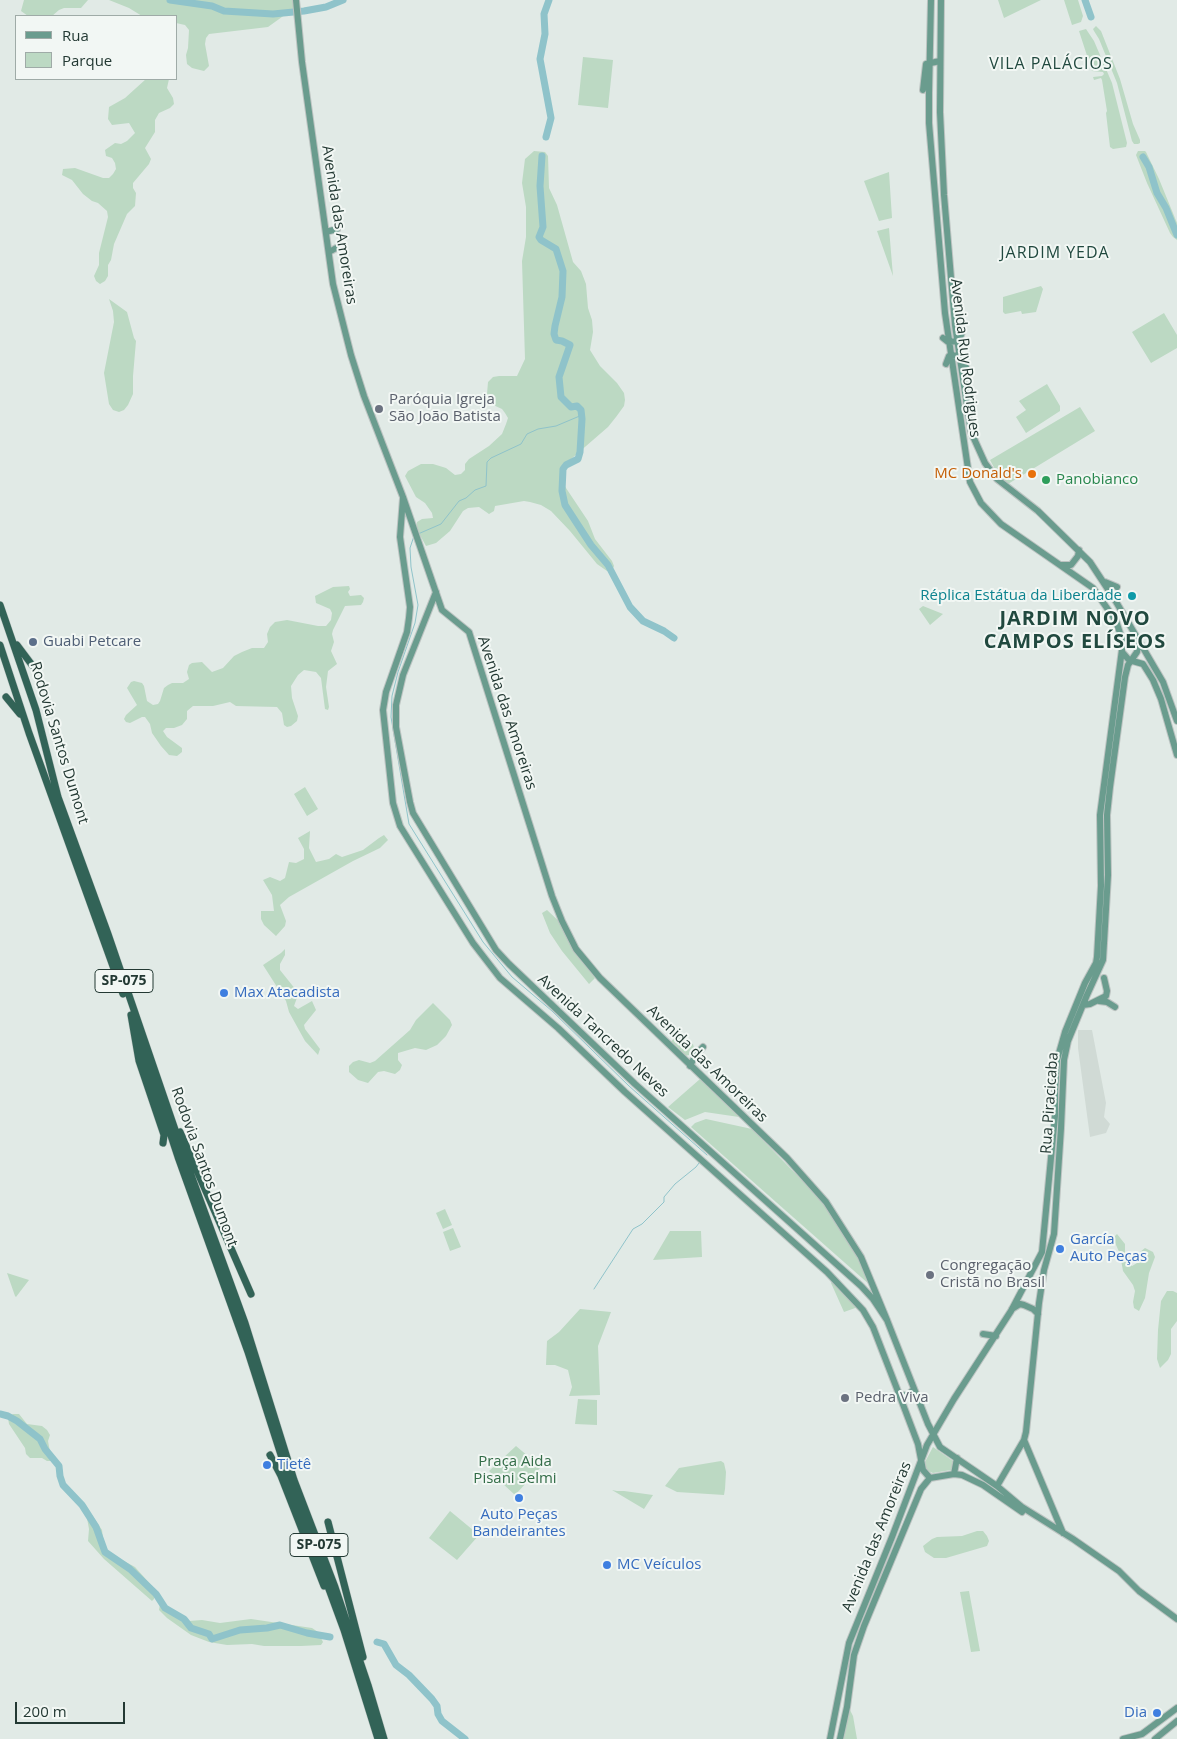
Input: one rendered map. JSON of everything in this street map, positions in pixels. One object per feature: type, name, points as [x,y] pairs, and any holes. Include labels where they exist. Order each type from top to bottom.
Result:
[{"type":"highway","name":"Rodovia Santos Dumont","points":[[0,605],[36,710],[58,797],[170,1114],[294,1480],[335,1587],[384,1739]]},
{"type":"highway","points":[[12,636],[32,666]]},
{"type":"highway","name":"Rodovia Santos Dumont","points":[[0,646],[131,1015],[178,1157],[242,1324]]},
{"type":"highway","points":[[0,646],[0,653]]},
{"type":"highway","points":[[6,697],[18,710],[27,726]]},
{"type":"highway","points":[[131,1015],[140,1061],[164,1135],[163,1143]]},
{"type":"highway","points":[[170,1114],[176,1121],[251,1294]]},
{"type":"highway","name":"Rodovia Santos Dumont","points":[[251,1351],[290,1483],[344,1630],[378,1739]]},
{"type":"highway","points":[[270,1455],[281,1476],[314,1562],[344,1630]]},
{"type":"highway","points":[[328,1522],[361,1649],[368,1685]]},
{"type":"main road","name":"Avenida Ruy Rodrigues","points":[[931,0],[929,123],[946,340],[951,355],[967,470],[972,487],[984,507],[1001,524],[1085,581],[1097,593],[1120,628],[1123,642],[1122,652]]},
{"type":"main road","name":"Avenida Ruy Rodrigues","points":[[941,0],[940,112],[944,191],[952,302],[971,432],[985,463],[1004,485],[1032,505],[1079,550],[1102,580],[1139,640]]},
{"type":"main road","name":"Avenida das Amoreiras","points":[[296,3],[333,284],[351,354],[382,447],[403,497],[442,610],[468,632],[552,896],[572,941],[580,955],[623,1001],[787,1158],[826,1202],[861,1256],[887,1320]]},
{"type":"main road","points":[[923,90],[926,64],[940,61]]},
{"type":"main road","points":[[326,232],[337,229]]},
{"type":"main road","points":[[328,252],[338,247]]},
{"type":"main road","points":[[946,340],[957,341],[962,332]]},
{"type":"main road","points":[[946,364],[947,359],[951,355],[959,354],[964,357],[966,366]]},
{"type":"main road","name":"Avenida das Amoreiras","points":[[403,497],[400,537],[410,607],[409,618],[386,692],[383,710],[393,803],[400,826],[468,934],[494,971],[507,985],[558,1028],[624,1092],[836,1281],[863,1310],[873,1327],[918,1444],[921,1461],[849,1643],[830,1739]]},
{"type":"main road","points":[[1060,565],[1071,565],[1078,556],[1079,550]]},
{"type":"main road","points":[[1102,580],[1117,587]]},
{"type":"main road","name":"Avenida Tancredo Neves","points":[[436,592],[430,603],[403,675],[396,705],[396,727],[410,802],[419,823],[496,950],[508,964],[635,1084],[873,1299],[887,1320],[933,1434]]},
{"type":"main road","points":[[430,603],[438,600]]},
{"type":"main road","points":[[1139,640],[1163,682],[1177,721]]},
{"type":"main road","name":"Rua Piracicaba","points":[[997,1486],[1024,1440],[1044,1270],[1054,1234],[1064,1060],[1068,1041],[1101,966],[1105,951],[1108,815],[1124,677],[1137,652],[1139,640]]},
{"type":"main road","points":[[1122,652],[1127,659],[1143,664],[1156,686],[1176,746],[1177,755]]},
{"type":"main road","name":"Rua Piracicaba","points":[[921,1461],[933,1434],[1011,1311],[1042,1252],[1045,1240],[1056,1116],[1055,1090],[1059,1051],[1085,983],[1096,963],[1097,956],[1101,886],[1100,815],[1122,652]]},
{"type":"main road","points":[[1083,1005],[1106,996],[1107,991],[1104,978]]},
{"type":"main road","points":[[1098,1000],[1107,1002],[1115,1007]]},
{"type":"main road","points":[[688,1063],[700,1046]]},
{"type":"main road","name":"Avenida das Amoreiras","points":[[872,1282],[873,1299]]},
{"type":"main road","points":[[1011,1311],[1022,1304],[1033,1309],[1038,1314]]},
{"type":"main road","points":[[983,1334],[996,1336]]},
{"type":"main road","points":[[899,1394],[907,1396],[914,1389]]},
{"type":"main road","points":[[928,1424],[932,1428],[938,1426]]},
{"type":"main road","points":[[933,1434],[940,1447],[997,1486],[1022,1507],[1119,1571],[1139,1591],[1177,1618]]},
{"type":"main road","points":[[1024,1440],[1063,1533]]},
{"type":"main road","points":[[954,1474],[957,1458]]},
{"type":"main road","points":[[921,1461],[924,1472],[930,1478],[954,1474],[979,1482],[1040,1524],[1081,1545]]},
{"type":"main road","name":"Avenida das Amoreiras","points":[[840,1739],[857,1648],[921,1489],[930,1478]]},
{"type":"main road","points":[[1040,1524],[1048,1524],[1055,1516]]},
{"type":"main road","points":[[1127,1738],[1139,1736],[1177,1708]]},
{"type":"main road","points":[[1155,1739],[1177,1722]]},
{"type":"shaded area","points":[[1078,1030],[1092,1030],[1106,1103],[1104,1117],[1110,1124],[1106,1133],[1090,1137],[1078,1048]]},
{"type":"green space","points":[[24,0],[88,0],[81,8],[64,8],[53,15],[27,15],[21,11]]},
{"type":"green space","points":[[109,0],[293,0],[293,9],[268,27],[209,34],[205,44],[209,66],[204,71],[192,68],[187,64],[186,55],[189,30],[185,25],[178,23],[178,15],[140,15]]},
{"type":"green space","points":[[998,0],[1041,0],[1004,18]]},
{"type":"green space","points":[[1064,0],[1078,0],[1083,16],[1081,22],[1072,25]]},
{"type":"green space","points":[[1096,26],[1101,31],[1120,79],[1133,124],[1140,140],[1138,144],[1134,144],[1132,141],[1117,83],[1093,29]]},
{"type":"green space","points":[[1086,29],[1094,41],[1112,83],[1127,143],[1126,147],[1113,149],[1110,147],[1102,80],[1101,78],[1094,80],[1093,77],[1104,74],[1103,72],[1092,71],[1079,31]]},
{"type":"green space","points":[[583,57],[613,60],[608,108],[578,105]]},
{"type":"green space","points":[[145,80],[169,80],[167,88],[174,104],[159,113],[155,120],[155,132],[145,148],[151,159],[133,183],[136,193],[135,206],[127,214],[114,244],[111,260],[108,265],[108,276],[100,284],[94,276],[99,265],[99,253],[108,217],[107,211],[83,194],[72,180],[62,175],[63,169],[75,168],[103,178],[109,178],[113,174],[116,169],[115,163],[112,158],[106,156],[105,150],[115,143],[121,144],[127,141],[135,133],[129,123],[112,125],[108,119],[109,107],[125,98]]},
{"type":"green space","points":[[534,151],[545,152],[548,156],[549,188],[557,205],[573,262],[581,271],[586,284],[593,332],[590,350],[600,366],[624,393],[624,406],[608,427],[563,466],[562,482],[588,521],[595,539],[612,561],[614,566],[612,571],[607,571],[597,564],[551,511],[541,505],[524,501],[495,506],[494,511],[489,514],[479,507],[468,508],[463,511],[450,531],[436,543],[426,546],[416,528],[417,522],[422,519],[433,518],[432,513],[425,503],[416,497],[405,476],[408,471],[421,464],[433,464],[446,468],[455,475],[461,474],[465,470],[465,464],[469,459],[489,446],[502,434],[506,424],[508,418],[502,409],[487,400],[488,382],[493,377],[517,376],[525,359],[522,261],[526,237],[526,207],[522,183],[525,159]]},
{"type":"green space","points":[[1138,151],[1146,152],[1159,179],[1177,223],[1177,240],[1170,233],[1147,183],[1136,155]]},
{"type":"green space","points":[[889,172],[892,218],[879,221],[864,181]]},
{"type":"green space","points":[[889,228],[893,276],[877,231]]},
{"type":"green space","points":[[1041,286],[1043,289],[1036,312],[1022,314],[1021,311],[1005,314],[1003,312],[1003,297]]},
{"type":"green space","points":[[109,299],[127,312],[136,341],[133,394],[128,405],[119,412],[113,410],[109,404],[104,373],[114,322]]},
{"type":"green space","points":[[1164,313],[1177,335],[1177,348],[1151,363],[1132,332]]},
{"type":"green space","points":[[1047,384],[1060,406],[1060,411],[1026,433],[1016,417],[1026,410],[1019,401]]},
{"type":"green space","points":[[1080,407],[1095,431],[1008,484],[997,473],[990,460]]},
{"type":"green space","points":[[349,586],[348,592],[350,596],[361,595],[364,598],[361,605],[345,606],[333,630],[334,642],[331,651],[337,664],[328,671],[326,687],[328,710],[325,709],[321,678],[316,672],[304,670],[298,675],[291,686],[292,698],[298,716],[297,721],[291,726],[287,727],[284,725],[282,713],[277,707],[236,706],[230,702],[213,706],[193,706],[187,711],[187,719],[182,725],[166,728],[163,731],[167,737],[182,748],[182,752],[177,756],[169,755],[161,746],[152,733],[150,724],[145,717],[130,723],[124,719],[137,705],[127,688],[131,682],[142,683],[147,701],[153,705],[158,704],[164,688],[172,683],[183,683],[189,679],[187,672],[189,665],[192,663],[202,662],[212,672],[223,668],[234,656],[242,652],[252,648],[264,648],[268,642],[267,634],[275,622],[287,620],[326,626],[331,620],[332,613],[330,609],[316,603],[315,596],[333,587]]},
{"type":"green space","points":[[923,606],[943,614],[930,625],[919,609]]},
{"type":"green space","points":[[305,787],[318,809],[307,816],[294,794]]},
{"type":"green space","points":[[310,831],[309,848],[316,862],[329,859],[336,854],[342,857],[363,850],[384,835],[388,840],[380,848],[289,897],[280,905],[286,921],[285,926],[276,936],[264,925],[261,919],[261,911],[274,911],[272,895],[263,880],[270,877],[280,881],[285,878],[289,862],[296,863],[304,859],[304,849],[298,838]]},
{"type":"green space","points":[[547,910],[563,925],[595,978],[589,984],[550,933],[542,913]]},
{"type":"green space","points":[[285,949],[280,970],[298,995],[294,1006],[298,1009],[312,1001],[316,1010],[304,1025],[320,1049],[318,1055],[305,1041],[289,1012],[286,1001],[263,965]]},
{"type":"green space","points":[[433,1003],[450,1020],[452,1025],[446,1036],[437,1045],[426,1050],[415,1048],[398,1053],[398,1060],[402,1065],[400,1070],[395,1074],[384,1071],[378,1072],[368,1083],[358,1080],[349,1072],[349,1066],[353,1062],[359,1060],[370,1063],[375,1061],[410,1030],[416,1020]]},
{"type":"green space","points":[[678,1036],[693,1044],[694,1048],[689,1055],[685,1056],[670,1042]]},
{"type":"green space","points":[[700,1079],[739,1117],[705,1112],[685,1120],[668,1107]]},
{"type":"green space","points":[[706,1119],[752,1129],[826,1205],[859,1257],[870,1285],[691,1127],[695,1123]]},
{"type":"green space","points":[[445,1209],[452,1225],[443,1229],[436,1213]]},
{"type":"green space","points":[[453,1228],[461,1247],[450,1251],[443,1232]]},
{"type":"green space","points":[[670,1231],[701,1231],[702,1257],[653,1260]]},
{"type":"green space","points":[[1117,1234],[1125,1244],[1125,1256],[1132,1266],[1137,1263],[1140,1252],[1145,1248],[1153,1252],[1155,1257],[1149,1273],[1145,1298],[1139,1311],[1134,1308],[1135,1291],[1123,1271],[1120,1254],[1113,1238]]},
{"type":"green space","points":[[7,1273],[29,1280],[16,1297],[15,1296]]},
{"type":"green space","points":[[833,1280],[858,1307],[844,1312],[831,1283]]},
{"type":"green space","points":[[1167,1291],[1177,1293],[1177,1321],[1171,1329],[1171,1354],[1160,1368],[1157,1359],[1158,1330],[1161,1301]]},
{"type":"green space","points":[[580,1309],[611,1312],[598,1346],[600,1395],[569,1396],[572,1387],[568,1370],[555,1365],[546,1365],[547,1341],[559,1332]]},
{"type":"green space","points":[[578,1399],[597,1400],[597,1425],[575,1424]]},
{"type":"green space","points":[[13,1414],[19,1414],[27,1424],[42,1426],[47,1430],[50,1435],[48,1441],[50,1452],[55,1461],[30,1458],[26,1454],[25,1448],[9,1424],[8,1418]]},
{"type":"green space","name":"Praça Aida Pisani Selmi","points":[[516,1446],[541,1467],[515,1495],[489,1471]]},
{"type":"green space","points":[[933,1447],[953,1461],[954,1464],[951,1470],[933,1473],[926,1470],[925,1462]]},
{"type":"green space","points":[[721,1461],[724,1463],[726,1472],[724,1495],[677,1492],[665,1486],[679,1468]]},
{"type":"green space","points":[[612,1490],[624,1491],[653,1495],[644,1509]]},
{"type":"green space","points":[[450,1511],[479,1535],[457,1560],[429,1538]]},
{"type":"green space","points":[[92,1515],[102,1530],[104,1547],[113,1555],[135,1567],[152,1586],[154,1599],[152,1601],[104,1559],[88,1541],[89,1529],[87,1518]]},
{"type":"green space","points":[[983,1531],[987,1536],[989,1541],[987,1546],[946,1558],[934,1558],[925,1552],[923,1546],[932,1539],[962,1536]]},
{"type":"green space","points":[[969,1591],[980,1651],[971,1652],[960,1592]]},
{"type":"green space","points":[[160,1604],[165,1604],[189,1621],[202,1620],[220,1623],[251,1619],[312,1628],[318,1632],[323,1642],[321,1645],[264,1646],[252,1644],[227,1645],[209,1642],[191,1635],[167,1618],[159,1610]]},
{"type":"green space","points":[[848,1706],[853,1716],[857,1739],[842,1739]]},
{"type":"waterway","points":[[170,0],[212,6],[224,11],[273,14],[326,7],[343,0]]},
{"type":"waterway","points":[[546,137],[551,118],[540,59],[545,34],[544,14],[549,0]]},
{"type":"waterway","points":[[1085,0],[1091,17]]},
{"type":"waterway","points":[[542,156],[540,186],[543,227],[539,237],[556,249],[563,271],[562,297],[554,334],[556,340],[570,345],[559,377],[561,397],[571,407],[577,406],[581,410],[582,419],[578,459],[566,465],[563,469],[562,491],[565,505],[591,545],[608,565],[630,607],[643,621],[674,638]]},
{"type":"waterway","points":[[1143,157],[1149,167],[1157,193],[1166,208],[1177,235]]},
{"type":"waterway","points":[[418,534],[441,524],[459,501],[475,490],[486,486],[487,462],[491,458],[521,444],[527,434],[538,429],[556,426],[582,415]]},
{"type":"waterway","points":[[414,536],[410,548],[411,567],[418,605],[415,623],[392,696],[391,717],[409,824],[483,942],[512,977],[552,1011],[629,1086],[707,1155]]},
{"type":"waterway","points":[[594,1289],[633,1229],[642,1224],[664,1202],[664,1197],[675,1184],[699,1163]]},
{"type":"waterway","points":[[0,1414],[17,1421],[40,1439],[45,1449],[59,1466],[63,1485],[82,1505],[96,1527],[105,1552],[130,1569],[156,1594],[165,1608],[184,1619],[191,1628],[209,1634],[212,1639],[240,1630],[280,1625],[330,1637]]},
{"type":"waterway","points":[[377,1642],[384,1644],[396,1665],[409,1675],[432,1699],[437,1706],[438,1714],[442,1721],[465,1739]]},
{"type":"place","name":"Paróquia Igreja São João Batista","points":[[379,409]]},
{"type":"place","name":"MC Donald's","points":[[1032,474]]},
{"type":"place","name":"Panobianco","points":[[1046,480]]},
{"type":"place","name":"Réplica Estátua da Liberdade","points":[[1132,596]]},
{"type":"place","name":"Guabi Petcare","points":[[33,642]]},
{"type":"place","name":"Max Atacadista","points":[[224,993]]},
{"type":"place","name":"García Auto Peças","points":[[1060,1249]]},
{"type":"place","name":"Congregação Cristã no Brasil","points":[[930,1275]]},
{"type":"place","name":"Pedra Viva","points":[[845,1398]]},
{"type":"place","name":"Tietê","points":[[267,1465]]},
{"type":"place","name":"Auto Peças Bandeirantes","points":[[519,1498]]},
{"type":"place","name":"MC Veículos","points":[[607,1565]]},
{"type":"place","name":"Dia","points":[[1157,1713]]},
{"type":"district","name":"VILA PALÁCIOS","points":[[1051,64]]},
{"type":"district","name":"JARDIM YEDA","points":[[1055,253]]},
{"type":"district","name":"JARDIM NOVO CAMPOS ELÍSEOS","points":[[1075,630]]}]
